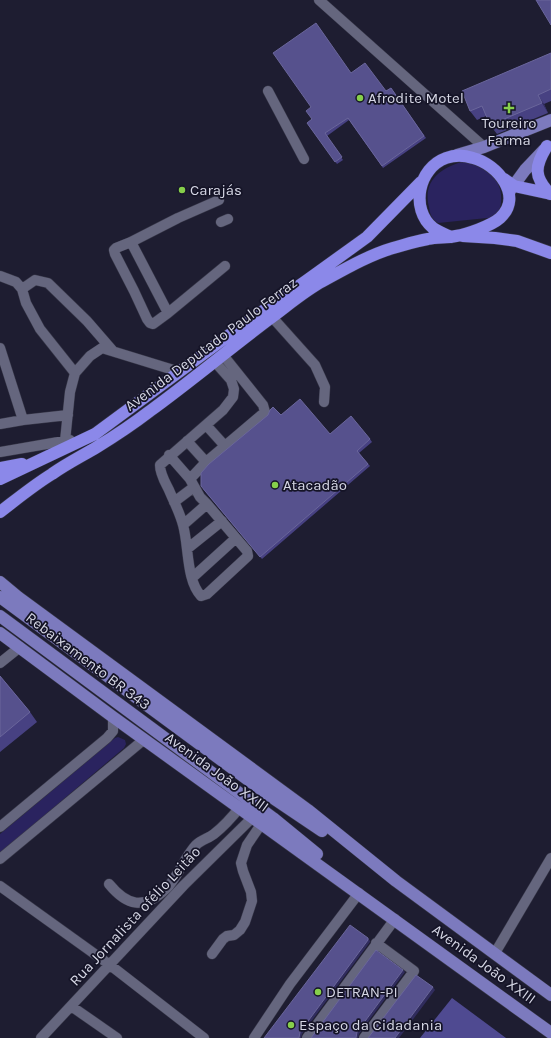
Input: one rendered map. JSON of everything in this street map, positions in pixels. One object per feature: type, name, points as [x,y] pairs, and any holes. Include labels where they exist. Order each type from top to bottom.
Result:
[{"type":"highway","points":[[549,145],[538,164],[538,175],[541,185],[551,194]]},
{"type":"highway","points":[[454,236],[434,229],[423,215],[420,206],[419,194],[422,182],[437,164],[446,158],[457,155],[474,158],[496,170],[512,189],[551,194]]},
{"type":"highway","name":"Avenida Deputado Paulo Ferraz","points":[[0,479],[95,434],[240,327],[366,237],[422,182]]},
{"type":"highway","name":"Avenida Deputado Paulo Ferraz","points":[[454,236],[489,225],[500,218],[509,203],[512,189]]},
{"type":"highway","name":"Avenida Deputado Paulo Ferraz","points":[[0,512],[52,474],[150,412],[272,317],[322,281],[373,255],[427,239],[454,236],[495,238],[517,241],[551,253]]},
{"type":"highway","points":[[0,468],[41,460]]},
{"type":"highway","points":[[0,517],[52,474]]},
{"type":"main road","points":[[457,155],[484,147],[551,120]]},
{"type":"main road","points":[[512,189],[525,170],[549,145]]},
{"type":"main road","name":"Avenida João XXIII","points":[[0,582],[18,597],[308,810],[396,881]]},
{"type":"main road","name":"Rebaixamento BR 343","points":[[0,597],[152,709]]},
{"type":"main road","name":"Rebaixamento BR 343","points":[[0,616],[156,731]]},
{"type":"main road","name":"Avenida João XXIII","points":[[0,633],[113,717],[240,807],[551,1033]]},
{"type":"main road","name":"Avenida João XXIII","points":[[152,709],[270,796],[396,881],[551,995]]},
{"type":"main road","name":"Avenida João XXIII","points":[[156,731],[273,818],[417,935]]},
{"type":"street","points":[[319,0],[484,147]]},
{"type":"street","points":[[268,91],[304,159]]},
{"type":"street","points":[[219,200],[178,218],[114,250],[146,319],[153,324],[225,266]]},
{"type":"street","points":[[131,242],[168,313]]},
{"type":"street","points":[[0,276],[16,282],[22,289],[26,303],[40,328],[75,373]]},
{"type":"street","points":[[22,289],[35,280],[48,283],[87,320],[113,351]]},
{"type":"street","points":[[272,317],[315,365],[325,387],[324,402]]},
{"type":"street","points":[[0,348],[23,420]]},
{"type":"street","points":[[65,441],[70,392],[75,373],[90,356],[102,348],[180,372]]},
{"type":"street","points":[[170,455],[192,483],[200,497],[208,504],[247,551],[248,556],[207,594],[201,596],[196,591],[192,578],[183,525],[160,471],[160,465],[170,455],[223,410],[233,397],[234,389],[231,380],[219,359]]},
{"type":"street","points":[[174,502],[192,483],[206,462],[265,412],[265,409],[219,359]]},
{"type":"street","points":[[0,424],[68,415]]},
{"type":"street","points":[[206,425],[225,446]]},
{"type":"street","name":"Avenida Deputado Paulo Ferraz","points":[[0,452],[65,441],[95,434]]},
{"type":"street","points":[[187,441],[206,462]]},
{"type":"street","points":[[183,525],[208,504]]},
{"type":"street","points":[[187,549],[222,521]]},
{"type":"street","points":[[192,578],[236,538]]},
{"type":"street","points":[[0,663],[20,647]]},
{"type":"street","points":[[0,827],[107,738],[112,730],[113,717]]},
{"type":"street","points":[[0,859],[141,742],[147,741]]},
{"type":"street","points":[[109,884],[118,895],[129,901],[138,903],[152,899],[166,888],[197,844],[214,834],[240,807]]},
{"type":"street","points":[[212,954],[223,939],[227,936],[234,935],[240,930],[245,922],[252,900],[251,892],[241,863],[258,820]]},
{"type":"street","name":"Rua Jornalista ofélio Leitão","points":[[41,1038],[184,885],[258,820]]},
{"type":"street","points":[[495,953],[551,858]]},
{"type":"street","points":[[0,886],[110,965],[204,1038]]},
{"type":"street","points":[[254,1038],[290,984],[359,893]]},
{"type":"street","points":[[307,1038],[395,919]]},
{"type":"street","points":[[364,1038],[414,971],[376,943]]},
{"type":"street","points":[[71,1006],[117,1038]]},
{"type":"shaded area","points":[[465,161],[486,169],[495,179],[501,192],[501,203],[498,213],[492,218],[438,223],[433,218],[429,210],[428,189],[431,182],[442,171]]},
{"type":"shaded area","points":[[118,737],[125,740],[126,744],[124,748],[0,853],[0,834]]},
{"type":"shaded area","points":[[452,998],[506,1038],[420,1038]]},
{"type":"building","points":[[536,0],[551,0],[551,25]]},
{"type":"building","name":"Afrodite Motel","points":[[316,23],[351,73],[365,63],[386,91],[391,88],[424,136],[382,166],[348,118],[325,133],[342,157],[335,162],[307,123],[312,119],[306,111],[311,107],[273,53]]},
{"type":"building","points":[[551,53],[551,89],[538,95],[542,103],[490,125],[482,106],[470,111],[462,91]]},
{"type":"building","name":"Atacadão","points":[[300,399],[330,434],[351,416],[370,439],[357,451],[368,464],[260,557],[201,486],[201,473],[209,464],[268,415],[273,407],[281,415]]},
{"type":"building","points":[[0,676],[30,712],[0,737]]},
{"type":"building","points":[[350,925],[368,938],[368,940],[300,1032],[299,1038],[264,1038]]},
{"type":"building","points":[[376,950],[403,970],[357,1032],[356,1038],[311,1038]]},
{"type":"building","points":[[416,975],[433,987],[395,1038],[368,1038]]},
{"type":"place","name":"Afrodite Motel","points":[[360,98]]},
{"type":"place","name":"Toureiro Farma","points":[[509,108]]},
{"type":"place","name":"Carajás","points":[[182,190]]},
{"type":"place","name":"Atacadão","points":[[275,485]]},
{"type":"place","name":"DETRAN-PI","points":[[318,992]]},
{"type":"place","name":"Espaço da Cidadania","points":[[291,1025]]}]
